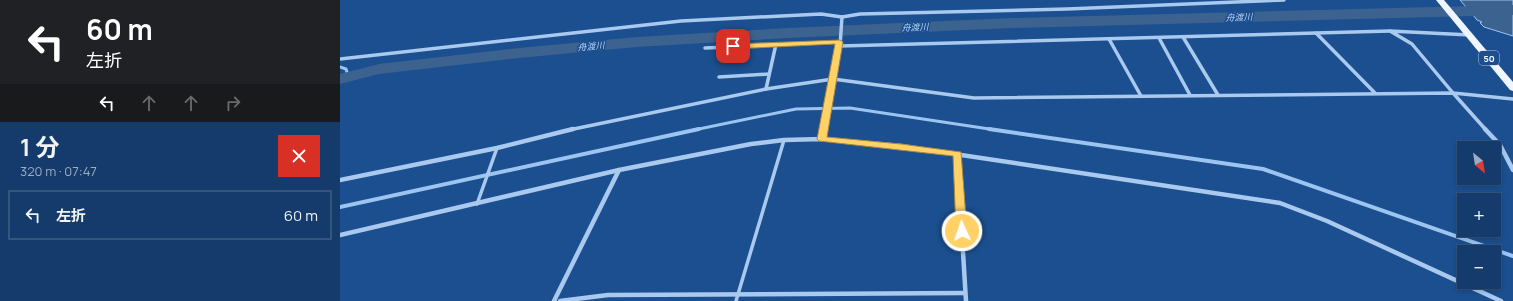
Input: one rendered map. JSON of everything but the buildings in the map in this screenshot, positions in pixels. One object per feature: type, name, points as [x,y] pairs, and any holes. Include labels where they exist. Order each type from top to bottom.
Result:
[{"type":"main road","name":"50","points":[[1440,0],[1513,88]]},
{"type":"street","points":[[340,59],[681,21],[761,16],[821,14],[842,18],[860,14],[1067,9],[1284,0]]},
{"type":"street","points":[[822,139],[840,42],[842,18]]},
{"type":"street","points":[[1390,31],[1412,44],[1453,93],[1500,145],[1513,170]]},
{"type":"street","points":[[705,48],[840,42],[1109,40],[1390,31],[1467,32]]},
{"type":"street","points":[[1316,33],[1375,93]]},
{"type":"street","points":[[1183,37],[1218,95]]},
{"type":"street","points":[[1159,38],[1190,95]]},
{"type":"street","points":[[1109,40],[1141,96]]},
{"type":"street","points":[[766,89],[776,44]]},
{"type":"street","points":[[719,77],[769,74]]},
{"type":"street","points":[[340,180],[497,148],[571,129],[766,89],[833,79],[974,98],[1453,93],[1513,99]]},
{"type":"street","points":[[340,235],[619,170],[743,146],[784,140],[822,139],[901,146],[1280,203],[1327,221],[1501,301]]},
{"type":"street","points":[[957,154],[966,301]]},
{"type":"street","points":[[554,301],[619,170]]},
{"type":"street","points":[[560,301],[608,296],[965,293]]},
{"type":"lane","points":[[736,301],[784,140]]},
{"type":"lane","points":[[477,204],[497,148]]},
{"type":"water","points":[[1460,0],[1513,0],[1513,36],[1484,27],[1480,23],[1482,22],[1477,20],[1469,10],[1471,9],[1466,7]]},
{"type":"waterway","name":"舟渡川","points":[[340,79],[379,69],[519,53],[637,42],[788,33],[1012,23],[1513,10]]},
{"type":"waterway","points":[[340,67],[346,69],[349,78]]},
{"type":"waterway","points":[[694,130],[796,109],[850,108],[996,130]]},
{"type":"waterway","points":[[340,207],[699,129]]},
{"type":"waterway","points":[[989,129],[1263,169],[1513,256]]},
{"type":"route","points":[[733,46],[840,42],[822,139],[901,146],[957,154],[962,231]]}]
